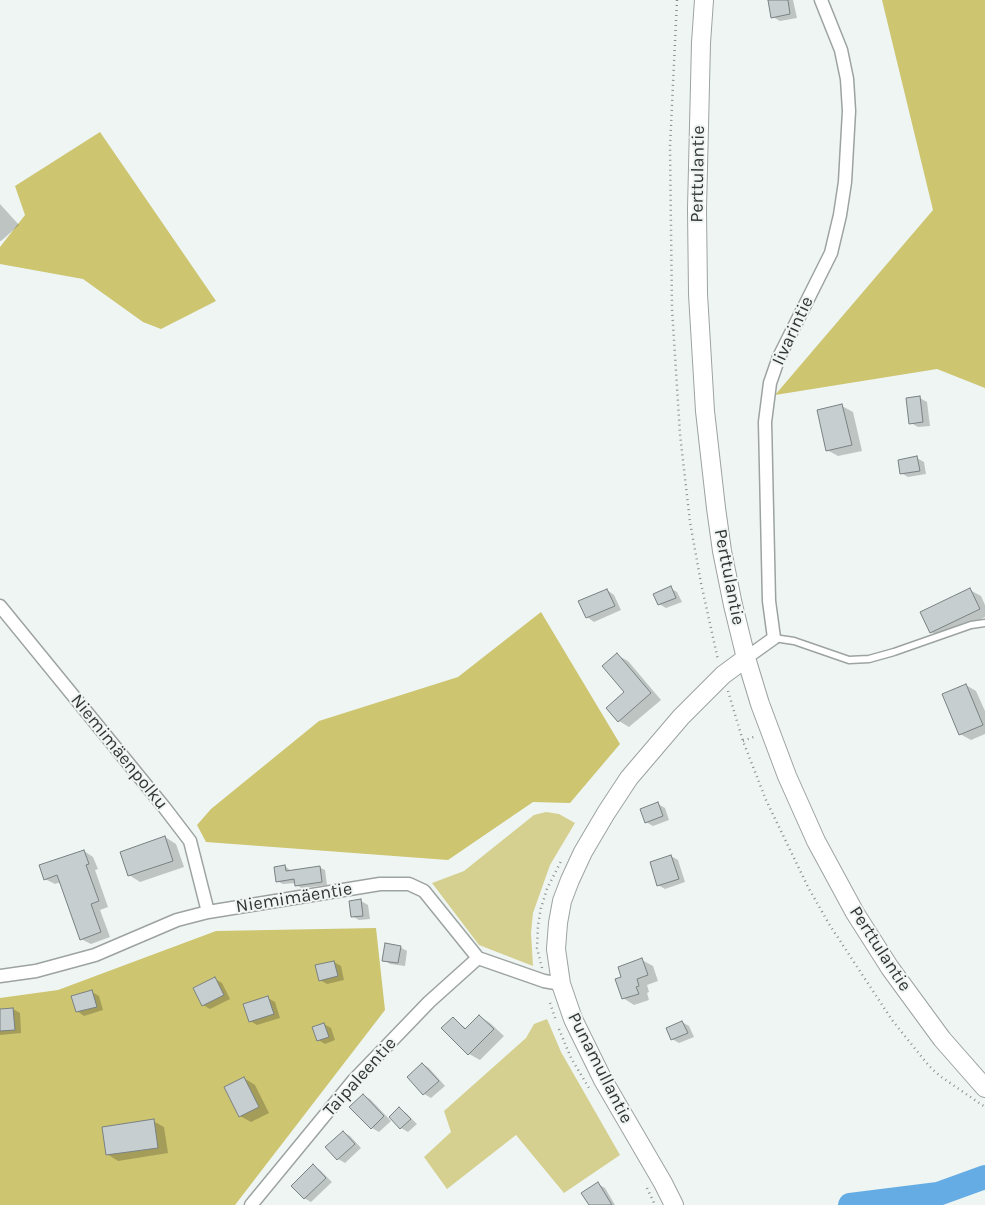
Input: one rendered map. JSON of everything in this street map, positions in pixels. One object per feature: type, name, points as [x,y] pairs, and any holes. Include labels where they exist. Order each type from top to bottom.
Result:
[{"type":"street","name":"Perttulantie","points":[[704,0],[697,190],[698,294],[704,401],[722,551],[746,658],[760,704],[787,776],[816,841],[855,913],[890,968],[942,1039],[985,1088]]},
{"type":"street","name":"Iivarintie","points":[[774,638],[769,601],[765,440],[765,422],[770,383],[779,356],[831,253],[845,182],[849,111],[847,79],[841,50],[821,0]]},
{"type":"street","name":"Niemimäenpolku","points":[[0,606],[190,841],[208,912]]},
{"type":"street","points":[[746,658],[774,638]]},
{"type":"street","name":"Punamullantie","points":[[674,1205],[663,1182],[594,1064],[573,1019],[553,983],[558,923],[562,901],[583,852],[629,778],[681,717],[719,668],[746,658]]},
{"type":"street","name":"Niemimäentie","points":[[0,976],[36,972],[95,955],[177,920],[208,912],[380,884],[409,884],[424,891],[478,958]]},
{"type":"street","points":[[478,958],[553,983]]},
{"type":"street","name":"Taipaleentie","points":[[251,1205],[353,1081],[429,1002],[478,958]]},
{"type":"lane","points":[[774,638],[794,641],[850,660],[869,659],[971,625],[985,623]]},
{"type":"path","points":[[677,0],[670,147],[672,308],[680,434],[690,522],[700,583],[719,668],[766,800],[808,887],[860,973],[892,1020],[928,1066],[985,1107]]},
{"type":"path","points":[[717,655],[719,668]]},
{"type":"path","points":[[744,741],[758,735]]},
{"type":"path","points":[[564,856],[547,889],[541,908],[538,925],[538,948],[553,983],[552,1011],[571,1058],[590,1091]]},
{"type":"path","points":[[643,1181],[655,1205]]},
{"type":"shaded area","points":[[882,0],[985,0],[985,388],[937,369],[775,395],[933,210]]},
{"type":"shaded area","points":[[100,132],[216,301],[161,329],[143,322],[83,279],[0,264],[0,247],[25,215],[15,186]]},
{"type":"shaded area","points":[[541,612],[620,744],[570,803],[533,802],[448,860],[206,842],[197,825],[211,809],[319,721],[458,677]]},
{"type":"shaded area","points":[[546,812],[559,814],[575,823],[550,865],[533,913],[531,933],[533,966],[479,945],[432,883],[464,871],[534,815]]},
{"type":"shaded area","points":[[376,928],[385,1010],[235,1205],[0,1205],[0,998],[58,990],[216,931]]},
{"type":"shaded area","points":[[547,1019],[561,1052],[620,1155],[564,1193],[516,1135],[447,1189],[424,1157],[451,1132],[444,1111],[526,1038],[534,1024]]},
{"type":"building","points":[[768,0],[788,0],[790,14],[771,18]]},
{"type":"building","points":[[920,396],[923,422],[909,424],[906,398]]},
{"type":"building","points":[[842,404],[852,445],[826,451],[817,410]]},
{"type":"building","points":[[917,456],[920,471],[900,474],[898,460]]},
{"type":"building","points":[[671,586],[676,598],[658,605],[653,594]]},
{"type":"building","points":[[970,588],[980,609],[930,633],[920,612]]},
{"type":"building","points":[[607,589],[615,606],[586,618],[578,601]]},
{"type":"building","points":[[617,653],[651,693],[618,722],[606,708],[624,692],[602,666]]},
{"type":"building","points":[[966,684],[983,725],[959,735],[942,694]]},
{"type":"building","points":[[658,802],[663,816],[645,823],[640,809]]},
{"type":"building","points":[[165,836],[173,861],[128,876],[120,852]]},
{"type":"building","points":[[84,850],[89,864],[86,865],[99,901],[91,904],[101,932],[80,940],[57,875],[44,880],[39,865]]},
{"type":"building","points":[[671,855],[679,879],[657,886],[650,862]]},
{"type":"building","points":[[285,865],[286,871],[320,866],[322,882],[295,886],[294,879],[276,882],[274,867]]},
{"type":"building","points":[[361,899],[363,916],[351,917],[349,901]]},
{"type":"building","points":[[385,943],[401,946],[398,963],[382,961]]},
{"type":"building","points":[[642,958],[648,975],[637,979],[639,986],[636,987],[639,994],[622,999],[615,979],[621,977],[618,967]]},
{"type":"building","points":[[334,961],[338,976],[319,981],[315,965]]},
{"type":"building","points":[[215,977],[224,995],[202,1006],[193,988]]},
{"type":"building","points":[[92,990],[97,1007],[76,1012],[71,996]]},
{"type":"building","points":[[268,996],[274,1014],[249,1022],[243,1004]]},
{"type":"building","points":[[13,1008],[15,1030],[0,1031],[0,1009]]},
{"type":"building","points":[[479,1015],[494,1029],[468,1055],[441,1028],[453,1017],[465,1029]]},
{"type":"building","points":[[682,1021],[688,1033],[671,1040],[666,1028]]},
{"type":"building","points":[[324,1023],[329,1037],[317,1041],[312,1027]]},
{"type":"building","points":[[422,1063],[439,1081],[423,1095],[407,1077]]},
{"type":"building","points":[[244,1077],[259,1107],[239,1117],[224,1087]]},
{"type":"building","points":[[363,1094],[384,1116],[371,1129],[349,1107]]},
{"type":"building","points":[[399,1107],[411,1119],[400,1129],[389,1117]]},
{"type":"building","points":[[154,1119],[158,1148],[106,1155],[102,1127]]},
{"type":"building","points":[[343,1131],[355,1144],[337,1160],[325,1147]]},
{"type":"building","points":[[313,1164],[326,1178],[304,1199],[291,1186]]},
{"type":"building","points":[[598,1182],[612,1205],[589,1205],[581,1193]]},
{"type":"waterway","points":[[850,1205],[938,1194],[985,1177]]}]
